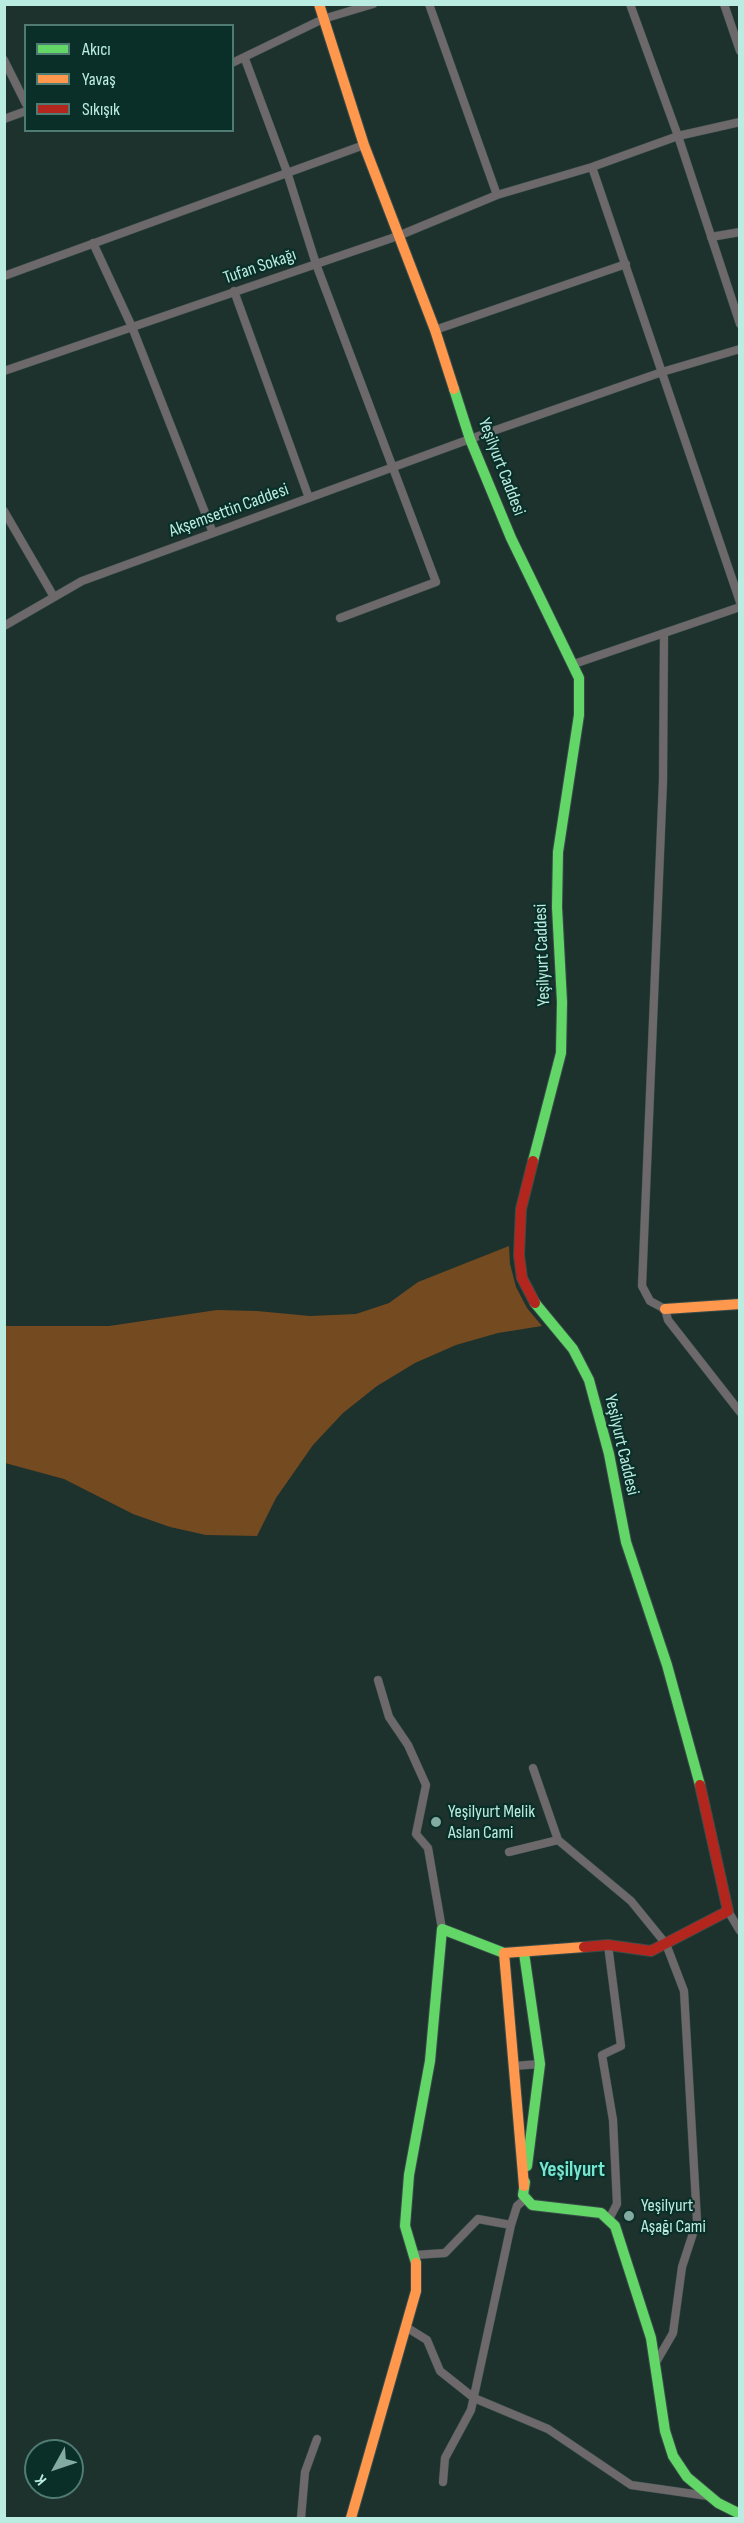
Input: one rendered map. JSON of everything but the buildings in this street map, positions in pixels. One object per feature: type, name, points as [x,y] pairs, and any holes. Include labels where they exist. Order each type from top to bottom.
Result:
[{"type":"street","name":"Yeşilyurt Caddesi","points":[[319,4],[364,146],[435,330],[470,439],[511,538],[579,678],[579,715],[558,863],[556,907],[562,1002],[561,1053],[521,1209],[519,1255],[522,1278],[530,1297],[573,1349],[589,1380],[609,1454],[626,1542],[667,1665],[697,1767],[728,1911]]},
{"type":"street","points":[[234,62],[323,19],[373,4]]},
{"type":"street","points":[[429,4],[496,195]]},
{"type":"street","points":[[630,4],[678,136],[740,324]]},
{"type":"street","points":[[724,4],[740,51]]},
{"type":"street","points":[[729,19],[740,17]]},
{"type":"street","points":[[245,59],[287,172],[316,264],[436,582],[340,618]]},
{"type":"street","points":[[4,60],[24,100]]},
{"type":"street","points":[[4,119],[24,112]]},
{"type":"street","name":"Tufan Sokağı","points":[[4,371],[398,236],[496,195],[592,167],[678,136],[740,122]]},
{"type":"street","points":[[4,276],[364,146]]},
{"type":"street","points":[[574,664],[740,604],[592,167]]},
{"type":"street","points":[[711,237],[740,232]]},
{"type":"street","points":[[93,243],[132,327],[213,533]]},
{"type":"street","points":[[435,330],[626,264]]},
{"type":"street","points":[[234,291],[309,498]]},
{"type":"street","name":"Akşemsettin Caddesi","points":[[4,626],[82,581],[470,439],[662,372],[740,349]]},
{"type":"street","points":[[4,511],[54,597]]},
{"type":"street","points":[[664,633],[663,781],[642,1286],[650,1301],[665,1309],[740,1304]]},
{"type":"street","points":[[665,1309],[668,1320],[736,1403],[740,1412]]},
{"type":"street","points":[[351,2518],[390,2372],[416,2291],[415,2255],[405,2226],[409,2175],[430,2061],[442,1929],[428,1848],[416,1834],[426,1785],[408,1745],[389,1717],[378,1680]]},
{"type":"street","points":[[533,1768],[558,1840],[631,1901],[666,1944],[684,1991],[698,2221],[682,2267],[673,2333],[654,2365]]},
{"type":"street","points":[[509,1852],[558,1840]]},
{"type":"street","points":[[442,1929],[504,1953],[608,1945],[651,1951],[728,1911],[740,1931]]},
{"type":"street","points":[[608,1945],[621,2046],[602,2055],[613,2120],[617,2204],[609,2218]]},
{"type":"street","points":[[504,1953],[525,2199]]},
{"type":"street","points":[[524,1953],[540,2064],[524,2186]]},
{"type":"street","points":[[514,2066],[540,2064]]},
{"type":"street","points":[[518,2114],[535,2113]]},
{"type":"street","points":[[525,2199],[538,2207],[601,2213],[609,2218],[619,2235],[651,2338],[665,2432],[673,2456],[687,2478],[718,2503],[740,2514]]},
{"type":"street","points":[[442,2482],[445,2458],[464,2427],[474,2398],[511,2225],[517,2206],[525,2199]]},
{"type":"street","points":[[415,2255],[445,2253],[478,2219],[511,2225]]},
{"type":"street","points":[[406,2328],[427,2340],[440,2371],[474,2398],[548,2429],[631,2485],[709,2496]]},
{"type":"street","points":[[301,2518],[305,2472],[317,2439]]},
{"type":"shaded area","points":[[509,1246],[510,1264],[516,1287],[527,1308],[542,1326],[498,1333],[456,1345],[415,1363],[377,1386],[343,1413],[313,1445],[276,1498],[257,1536],[206,1535],[170,1527],[133,1514],[64,1479],[5,1463],[5,1326],[109,1326],[217,1310],[310,1316],[356,1314],[389,1303],[418,1282]]},
{"type":"traffic: fast","points":[[454,389],[470,439],[511,538],[579,678],[579,715],[558,852],[557,907],[562,1002],[561,1053],[533,1161]]},
{"type":"traffic: fast","points":[[535,1303],[573,1349],[589,1380],[609,1454],[626,1542],[667,1665],[700,1785]]},
{"type":"traffic: fast","points":[[416,2263],[405,2226],[409,2175],[430,2061],[442,1929],[504,1953]]},
{"type":"traffic: fast","points":[[524,1953],[540,2064],[527,2166]]},
{"type":"traffic: fast","points":[[525,2182],[523,2195],[532,2205],[601,2213],[615,2226],[651,2338],[665,2431],[673,2456],[687,2477],[718,2503],[740,2514]]},
{"type":"traffic: slow","points":[[319,4],[364,145],[435,330],[454,389]]},
{"type":"traffic: slow","points":[[665,1309],[740,1304]]},
{"type":"traffic: slow","points":[[524,2186],[504,1953],[584,1947]]},
{"type":"traffic: slow","points":[[351,2518],[416,2291],[416,2263]]},
{"type":"traffic: jam","points":[[533,1161],[521,1209],[519,1255],[522,1278],[535,1303]]},
{"type":"traffic: jam","points":[[584,1947],[608,1945],[651,1951],[728,1911],[700,1785]]},
{"type":"place","name":"Yeşilyurt Melik Aslan Cami","points":[[436,1822]]},
{"type":"place","name":"Yeşilyurt Aşağı Cami","points":[[629,2216]]},
{"type":"district","name":"Yeşilyurt","points":[[572,2171]]}]
